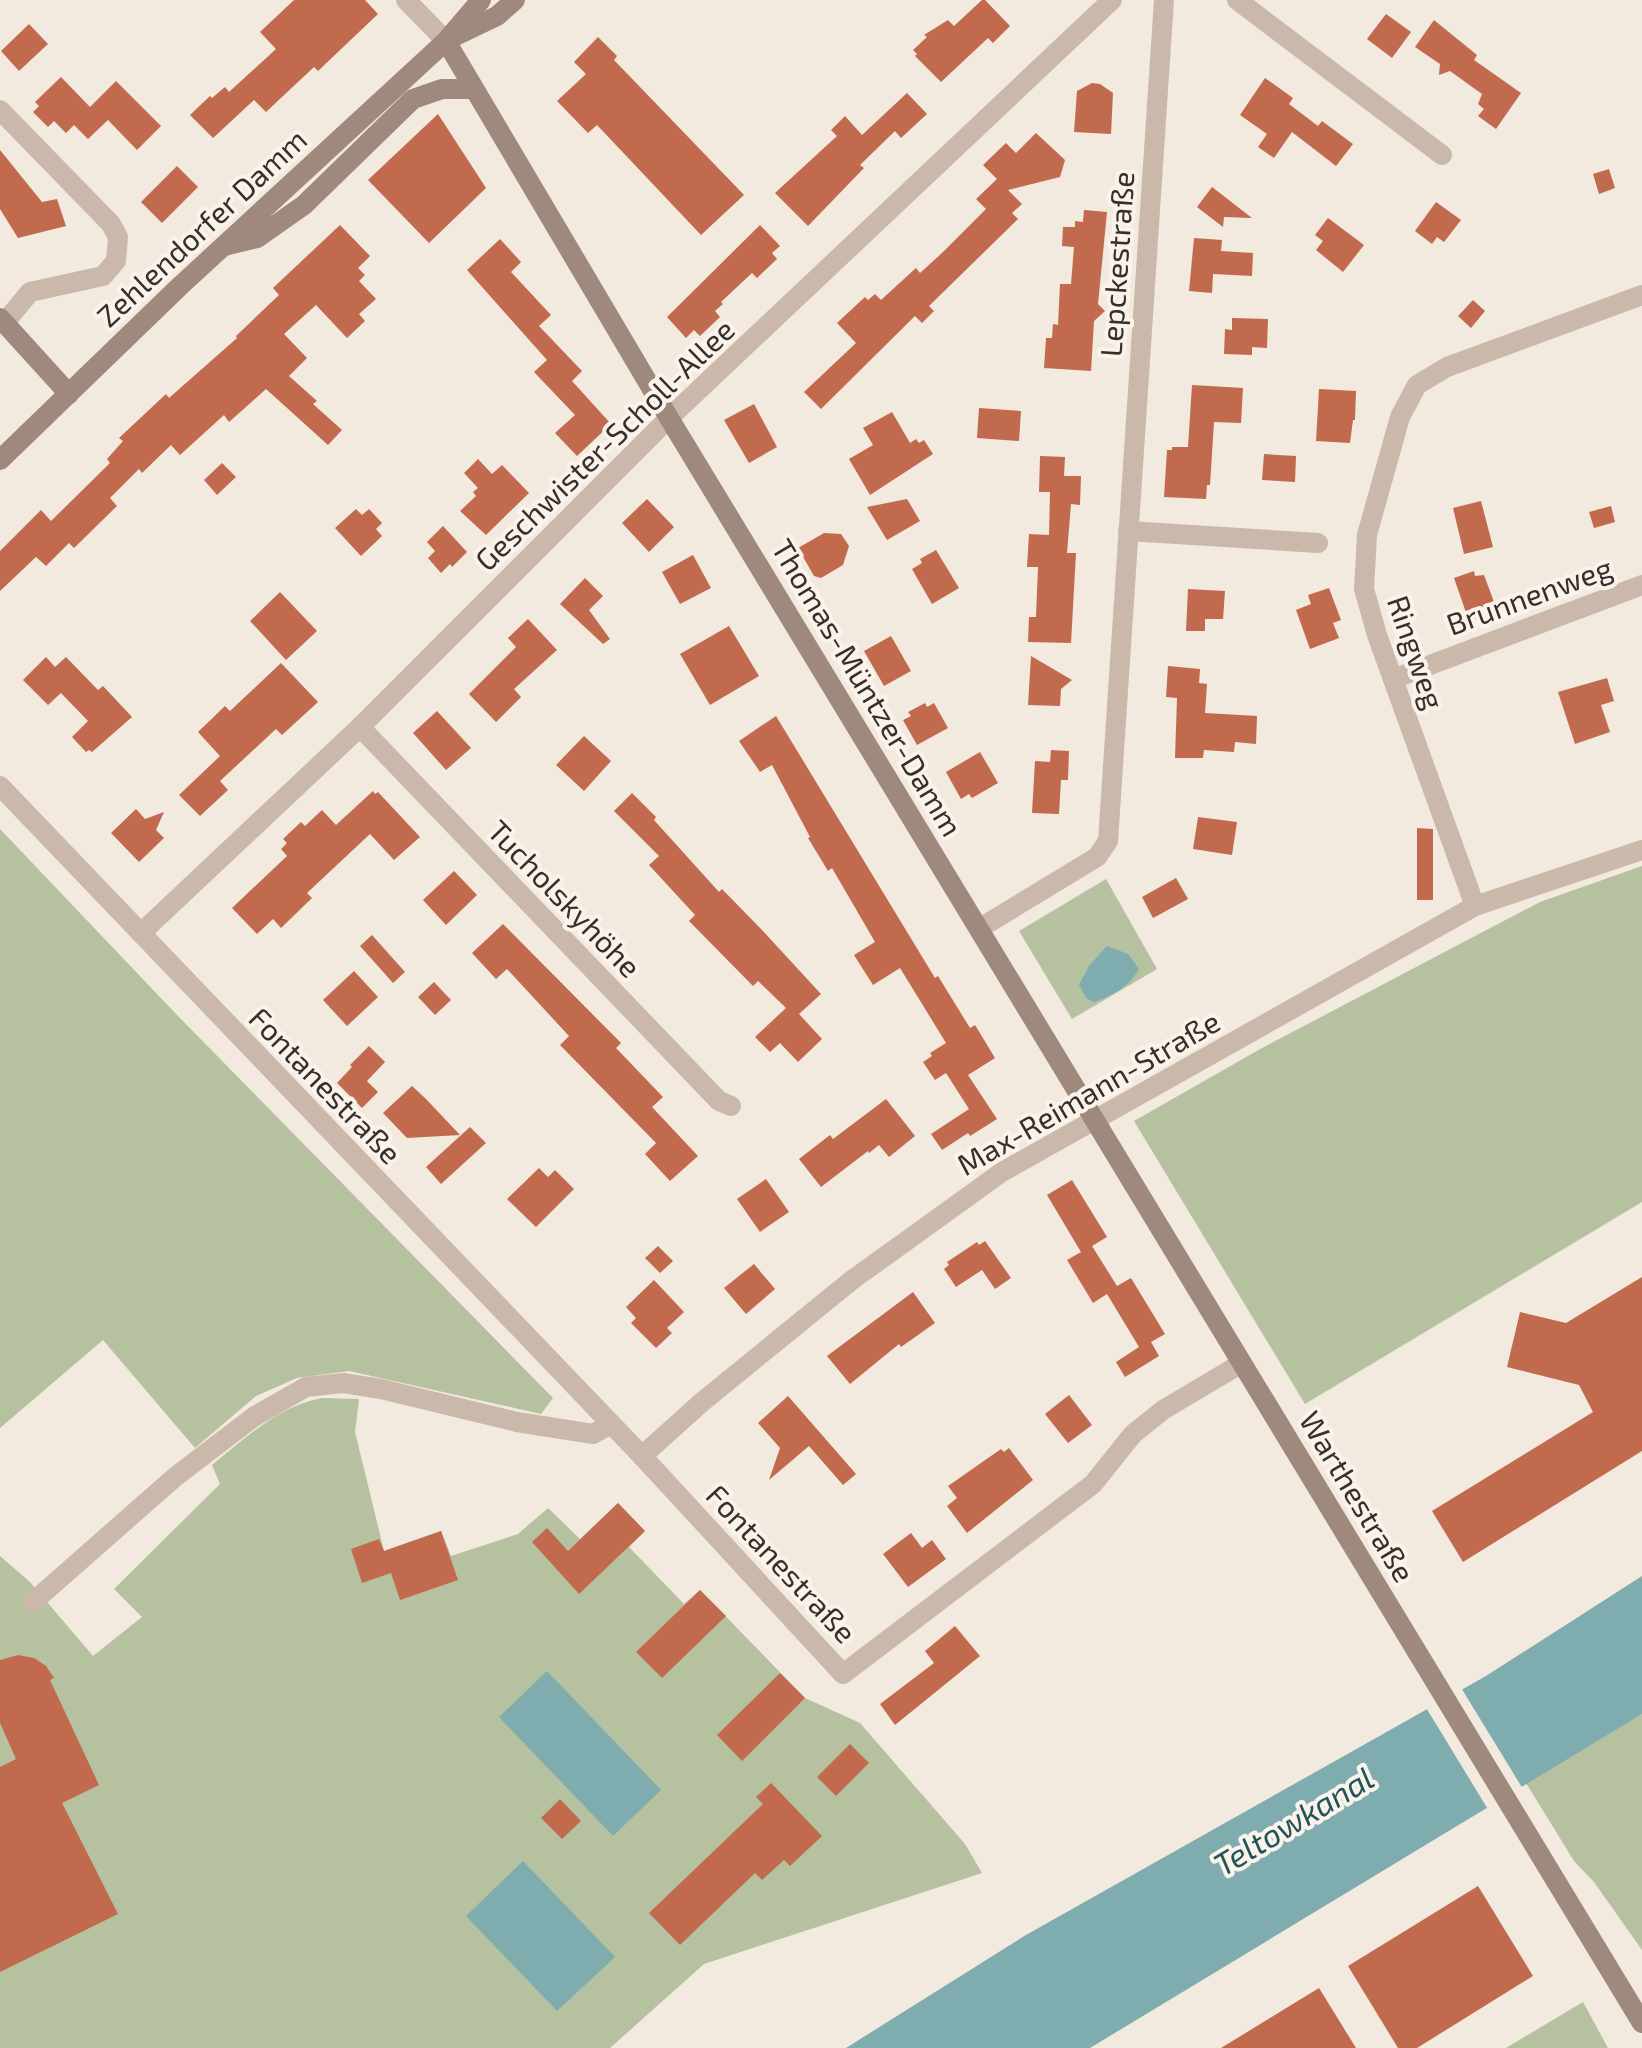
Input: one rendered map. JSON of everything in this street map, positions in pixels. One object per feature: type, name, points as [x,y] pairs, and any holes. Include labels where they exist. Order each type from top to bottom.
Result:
[{"type":"street","points":[[406,0],[446,41]]},
{"type":"street","name":"Zehlendorfer Damm","points":[[0,460],[224,246],[446,41],[481,0]]},
{"type":"street","name":"Zehlendorfer Damm","points":[[446,41],[497,16],[515,0]]},
{"type":"street","name":"Geschwister-Scholl-Allee","points":[[141,933],[360,727],[669,418],[1112,0]]},
{"type":"street","name":"Lepckestraße","points":[[980,928],[1097,857],[1108,841],[1164,0]]},
{"type":"street","points":[[1237,0],[1442,155]]},
{"type":"street","name":"Thomas-Müntzer-Damm","points":[[446,41],[669,418],[1242,1363]]},
{"type":"street","points":[[224,246],[257,238],[304,205],[413,99],[442,89],[472,89]]},
{"type":"street","points":[[0,110],[111,224],[118,237],[116,261],[103,276],[30,292],[3,319],[69,394]]},
{"type":"street","name":"Ringweg","points":[[1475,906],[1364,589],[1367,535],[1400,417],[1417,385],[1447,367],[1642,295]]},
{"type":"street","points":[[1128,531],[1318,543]]},
{"type":"street","name":"Brunnenweg","points":[[1393,679],[1642,585]]},
{"type":"street","name":"Tucholskyhöhe","points":[[360,727],[719,1101],[731,1106]]},
{"type":"street","name":"Fontanestraße","points":[[0,786],[642,1456],[843,1674],[1093,1484],[1133,1434],[1163,1410],[1242,1363]]},
{"type":"street","points":[[1475,906],[1642,850]]},
{"type":"street","name":"Max-Reimann-Straße","points":[[642,1456],[702,1402],[852,1280],[1002,1172],[1475,906]]},
{"type":"street","name":"Warthestraße","points":[[1242,1363],[1517,1822],[1642,2023]]},
{"type":"street","points":[[33,1602],[175,1477],[255,1416],[306,1387],[343,1383],[381,1389],[517,1422],[593,1434],[609,1425]]},
{"type":"green space","points":[[0,829],[176,1014],[553,1398],[541,1414],[349,1371],[297,1378],[256,1396],[195,1448],[103,1340],[0,1428]]},
{"type":"green space","points":[[1642,866],[1642,1202],[1305,1404],[1134,1121],[1262,1048],[1540,902]]},
{"type":"green space","points":[[1106,879],[1157,969],[1072,1019],[1019,931]]},
{"type":"green space","points":[[322,1398],[359,1399],[355,1432],[384,1551],[441,1531],[451,1556],[518,1534],[548,1508],[580,1539],[618,1503],[645,1531],[629,1547],[684,1604],[700,1590],[805,1698],[860,1723],[965,1844],[982,1873],[704,1964],[610,2048],[0,2048],[0,1556],[30,1582],[93,1656],[142,1617],[114,1589],[220,1484],[212,1465],[277,1416]]},
{"type":"green space","points":[[1642,1714],[1642,1950],[1594,1882],[1574,1861],[1526,1783]]},
{"type":"green space","points":[[1583,2002],[1608,2048],[1506,2048]]},
{"type":"water","points":[[1107,946],[1128,954],[1139,969],[1120,990],[1094,1002],[1086,998],[1079,985],[1089,966]]},
{"type":"water","name":"Teltowkanal","points":[[1642,1576],[1642,1714],[1090,2048],[846,2048],[1026,1935],[1486,1676]]},
{"type":"water","points":[[547,1671],[661,1790],[613,1836],[499,1717]]},
{"type":"water","points":[[523,1861],[615,1957],[557,2011],[466,1916]]},
{"type":"pier","points":[[1460,1686],[1523,1789],[1489,1811],[1425,1706]]},
{"type":"building","points":[[294,0],[365,0],[378,14],[318,71],[314,67],[266,112],[254,100],[213,138],[190,115],[225,87],[229,92],[276,49],[260,32]]},
{"type":"building","points":[[982,0],[1010,26],[993,43],[988,38],[941,82],[915,56],[917,54],[913,50],[927,37],[924,35],[948,20],[954,26]]},
{"type":"building","points":[[1386,14],[1411,32],[1392,58],[1367,39]]},
{"type":"building","points":[[1434,20],[1477,55],[1474,60],[1521,93],[1496,129],[1478,116],[1484,109],[1478,104],[1482,94],[1450,71],[1439,75],[1440,64],[1415,47]]},
{"type":"building","points":[[29,24],[48,44],[19,71],[1,51]]},
{"type":"building","points":[[598,37],[617,56],[614,60],[744,195],[701,235],[597,125],[588,133],[557,101],[586,74],[574,62]]},
{"type":"building","points":[[61,77],[90,107],[116,81],[161,126],[137,150],[108,120],[88,139],[74,125],[66,133],[54,121],[48,127],[33,112],[39,106],[35,102]]},
{"type":"building","points":[[1265,78],[1293,98],[1289,104],[1318,126],[1322,121],[1353,144],[1336,166],[1292,132],[1274,158],[1258,147],[1267,134],[1240,115]]},
{"type":"building","points":[[1092,83],[1100,84],[1113,93],[1111,134],[1074,132],[1077,91]]},
{"type":"building","points":[[907,93],[927,114],[901,138],[895,131],[860,165],[864,168],[808,226],[775,193],[837,136],[831,130],[845,116],[862,135]]},
{"type":"building","points":[[438,114],[486,188],[429,243],[368,180]]},
{"type":"building","points":[[1036,133],[1065,160],[1060,177],[1008,190],[1022,204],[1012,213],[1018,219],[929,306],[934,311],[922,323],[915,316],[821,409],[804,392],[856,343],[837,323],[865,297],[868,300],[875,294],[881,300],[916,268],[920,273],[942,253],[986,209],[976,199],[997,179],[983,165],[1006,143],[1016,153]]},
{"type":"building","points":[[0,150],[42,202],[57,199],[66,226],[18,238],[0,209]]},
{"type":"building","points":[[177,166],[198,187],[162,223],[141,202]]},
{"type":"building","points":[[1609,169],[1615,188],[1599,194],[1593,174]]},
{"type":"building","points":[[1212,187],[1252,218],[1224,217],[1223,227],[1197,207]]},
{"type":"building","points":[[1436,202],[1461,220],[1444,242],[1437,237],[1432,244],[1415,231]]},
{"type":"building","points":[[1084,210],[1107,212],[1098,304],[1105,311],[1094,321],[1091,371],[1044,368],[1046,338],[1052,338],[1053,324],[1058,325],[1060,284],[1071,284],[1074,247],[1062,246],[1063,227],[1075,227],[1075,221],[1083,222]]},
{"type":"building","points":[[1328,218],[1364,245],[1343,272],[1316,250],[1323,241],[1315,235]]},
{"type":"building","points":[[340,225],[370,256],[358,268],[365,275],[359,281],[376,299],[359,314],[365,321],[347,338],[316,305],[284,334],[307,358],[289,376],[317,401],[313,404],[342,430],[328,445],[266,389],[229,422],[224,415],[180,455],[171,445],[142,473],[139,469],[110,498],[117,506],[74,548],[69,543],[46,566],[36,557],[0,591],[0,551],[41,510],[51,521],[110,463],[107,459],[123,441],[119,438],[166,394],[169,398],[237,338],[279,295],[273,288]]},
{"type":"building","points":[[760,225],[780,246],[772,253],[777,259],[757,278],[752,273],[721,302],[723,304],[715,311],[720,317],[700,336],[694,330],[686,338],[667,317]]},
{"type":"building","points":[[1194,238],[1222,240],[1221,251],[1253,253],[1252,276],[1213,274],[1212,293],[1189,291]]},
{"type":"building","points":[[500,239],[521,262],[511,272],[551,315],[539,326],[582,371],[572,381],[611,424],[577,456],[555,433],[575,415],[534,372],[547,360],[467,270]]},
{"type":"building","points":[[1473,300],[1485,311],[1471,328],[1458,316]]},
{"type":"building","points":[[1232,318],[1268,319],[1267,348],[1252,347],[1252,355],[1224,354],[1225,329],[1232,330]]},
{"type":"building","points":[[1192,385],[1243,388],[1241,423],[1214,422],[1210,485],[1207,485],[1206,499],[1164,497],[1167,450],[1188,447]]},
{"type":"building","points":[[1319,389],[1356,391],[1350,443],[1316,441]]},
{"type":"building","points":[[754,404],[777,447],[749,463],[724,420]]},
{"type":"building","points":[[979,408],[1021,411],[1019,441],[977,438]]},
{"type":"building","points":[[892,412],[910,443],[916,439],[919,443],[924,440],[933,454],[870,495],[849,459],[873,445],[863,428]]},
{"type":"building","points":[[1264,454],[1296,456],[1295,482],[1262,480]]},
{"type":"building","points":[[1040,456],[1065,457],[1064,476],[1081,476],[1080,505],[1071,504],[1067,553],[1076,553],[1071,643],[1028,642],[1029,617],[1036,617],[1038,567],[1027,567],[1029,534],[1049,535],[1050,492],[1039,492]]},
{"type":"building","points":[[478,459],[492,474],[502,465],[529,493],[486,535],[460,511],[476,496],[473,492],[478,488],[464,473]]},
{"type":"building","points":[[222,463],[236,477],[217,495],[204,480]]},
{"type":"building","points":[[647,499],[674,527],[649,552],[622,523]]},
{"type":"building","points":[[907,499],[920,521],[887,540],[867,507]]},
{"type":"building","points":[[1481,501],[1493,547],[1464,554],[1453,508]]},
{"type":"building","points":[[1611,506],[1615,522],[1594,528],[1589,512]]},
{"type":"building","points":[[356,509],[362,515],[369,509],[382,523],[376,529],[382,536],[361,556],[335,528]]},
{"type":"building","points":[[443,526],[467,552],[441,573],[428,558],[435,551],[427,542]]},
{"type":"building","points":[[824,533],[841,534],[849,546],[843,565],[821,578],[814,576],[798,548]]},
{"type":"building","points":[[936,550],[959,588],[932,604],[912,569],[922,563],[920,559]]},
{"type":"building","points":[[693,555],[711,588],[680,604],[662,572]]},
{"type":"building","points":[[1474,571],[1475,576],[1484,575],[1497,610],[1469,621],[1454,578]]},
{"type":"building","points":[[585,578],[603,596],[589,610],[610,639],[603,644],[560,604]]},
{"type":"building","points":[[1329,588],[1341,620],[1333,623],[1339,638],[1310,649],[1296,610],[1311,604],[1308,595]]},
{"type":"building","points":[[1188,589],[1225,591],[1223,619],[1205,619],[1205,631],[1186,631]]},
{"type":"building","points":[[280,592],[317,631],[286,660],[250,621]]},
{"type":"building","points":[[528,619],[557,650],[514,689],[521,697],[496,722],[469,694],[516,647],[508,638]]},
{"type":"building","points":[[729,626],[759,676],[710,705],[680,654]]},
{"type":"building","points":[[891,636],[911,671],[884,686],[864,651]]},
{"type":"building","points":[[1031,656],[1072,680],[1061,689],[1060,706],[1028,705]]},
{"type":"building","points":[[46,657],[55,667],[66,657],[98,690],[103,686],[132,717],[92,752],[86,752],[72,737],[88,721],[61,693],[48,705],[23,680]]},
{"type":"building","points":[[281,663],[318,702],[282,735],[276,729],[220,781],[228,790],[200,816],[179,795],[220,756],[198,732],[225,706],[230,711]]},
{"type":"building","points":[[1168,666],[1200,669],[1199,683],[1207,684],[1205,713],[1257,716],[1256,744],[1235,742],[1234,752],[1204,750],[1203,758],[1175,758],[1177,698],[1166,697]]},
{"type":"building","points":[[1607,678],[1614,701],[1601,705],[1610,732],[1575,744],[1558,692]]},
{"type":"building","points":[[925,703],[927,707],[934,703],[948,728],[917,745],[903,720],[911,716],[908,712]]},
{"type":"building","points":[[437,711],[471,748],[446,770],[413,733]]},
{"type":"building","points":[[776,716],[935,978],[938,976],[970,1028],[975,1025],[995,1058],[968,1075],[997,1119],[942,1150],[931,1134],[969,1109],[946,1073],[935,1080],[923,1062],[932,1056],[930,1053],[946,1043],[900,968],[873,985],[854,955],[875,942],[832,868],[828,871],[808,838],[772,765],[760,772],[739,741]]},
{"type":"building","points":[[584,736],[611,761],[584,791],[556,765]]},
{"type":"building","points":[[1051,750],[1069,751],[1068,780],[1061,780],[1059,814],[1032,813],[1035,761],[1050,762]]},
{"type":"building","points":[[980,752],[998,783],[972,798],[969,794],[961,799],[946,772]]},
{"type":"building","points":[[373,791],[375,794],[378,792],[420,837],[394,860],[370,834],[307,893],[312,898],[281,928],[273,919],[257,934],[232,908],[287,856],[281,849],[287,843],[283,839],[301,822],[305,826],[322,810],[336,825]]},
{"type":"building","points":[[632,793],[719,892],[722,889],[821,994],[799,1014],[822,1039],[798,1062],[780,1043],[770,1052],[755,1037],[786,1008],[758,981],[753,986],[689,921],[695,915],[649,865],[659,856],[614,811]]},
{"type":"building","points":[[136,809],[145,819],[164,812],[156,830],[164,838],[139,862],[111,833]]},
{"type":"building","points":[[1198,817],[1237,822],[1232,855],[1193,849]]},
{"type":"building","points":[[1417,828],[1433,829],[1433,900],[1417,900]]},
{"type":"building","points":[[454,871],[477,895],[446,925],[423,900]]},
{"type":"building","points":[[1176,878],[1188,899],[1153,918],[1142,897]]},
{"type":"building","points":[[503,924],[621,1043],[616,1048],[663,1097],[652,1107],[698,1156],[670,1181],[645,1154],[656,1143],[560,1045],[569,1036],[507,969],[496,979],[472,953]]},
{"type":"building","points":[[372,935],[405,972],[393,983],[360,946]]},
{"type":"building","points":[[354,971],[378,997],[347,1026],[323,1000]]},
{"type":"building","points":[[434,982],[451,1000],[435,1015],[418,997]]},
{"type":"building","points":[[369,1046],[385,1062],[367,1081],[378,1092],[362,1108],[337,1083]]},
{"type":"building","points":[[412,1086],[460,1135],[407,1138],[383,1113]]},
{"type":"building","points":[[886,1099],[915,1136],[889,1157],[879,1145],[821,1187],[799,1159],[830,1135],[833,1139]]},
{"type":"building","points":[[470,1127],[486,1143],[441,1184],[426,1167]]},
{"type":"building","points":[[539,1168],[548,1177],[555,1170],[574,1189],[536,1227],[507,1199]]},
{"type":"building","points":[[766,1179],[789,1212],[760,1232],[737,1199]]},
{"type":"building","points":[[1072,1180],[1107,1237],[1092,1246],[1117,1286],[1131,1278],[1165,1334],[1151,1342],[1159,1356],[1125,1377],[1116,1362],[1139,1347],[1107,1294],[1093,1303],[1067,1260],[1081,1252],[1047,1195]]},
{"type":"building","points":[[985,1241],[1011,1278],[995,1289],[982,1270],[956,1287],[944,1269],[949,1265],[947,1262],[977,1242],[979,1245]]},
{"type":"building","points":[[658,1246],[673,1261],[660,1273],[645,1258]]},
{"type":"building","points":[[754,1264],[775,1289],[746,1314],[724,1288]]},
{"type":"building","points":[[1642,1277],[1642,1451],[1463,1562],[1432,1511],[1593,1412],[1579,1385],[1507,1367],[1520,1312],[1566,1323]]},
{"type":"building","points":[[654,1280],[684,1312],[667,1328],[672,1333],[656,1348],[631,1323],[636,1318],[626,1307]]},
{"type":"building","points":[[913,1292],[935,1323],[901,1347],[899,1344],[850,1384],[827,1356]]},
{"type":"building","points":[[1069,1395],[1092,1425],[1068,1443],[1045,1414]]},
{"type":"building","points":[[788,1396],[856,1474],[843,1485],[809,1446],[769,1480],[780,1448],[758,1423]]},
{"type":"building","points":[[1009,1448],[1033,1480],[967,1533],[947,1506],[957,1498],[948,1486],[1001,1449],[1004,1452]]},
{"type":"building","points":[[618,1503],[645,1531],[579,1594],[532,1542],[547,1528],[568,1551]]},
{"type":"building","points":[[441,1531],[458,1580],[400,1600],[391,1573],[362,1583],[351,1549],[379,1539],[384,1551]]},
{"type":"building","points":[[911,1533],[922,1548],[932,1540],[946,1559],[908,1587],[883,1554]]},
{"type":"building","points":[[700,1590],[726,1616],[662,1678],[636,1652]]},
{"type":"building","points":[[955,1626],[980,1656],[895,1725],[880,1704],[934,1663],[925,1651]]},
{"type":"building","points":[[18,1655],[34,1658],[46,1666],[54,1678],[50,1680],[99,1785],[62,1803],[118,1914],[0,1972],[0,1767],[16,1759],[0,1723],[0,1660]]},
{"type":"building","points":[[780,1673],[805,1698],[742,1761],[717,1735]]},
{"type":"building","points":[[850,1744],[869,1763],[836,1796],[817,1777]]},
{"type":"building","points":[[771,1783],[822,1836],[790,1866],[784,1860],[762,1880],[755,1873],[680,1945],[649,1913],[763,1804],[756,1797]]},
{"type":"building","points":[[560,1799],[581,1821],[562,1839],[541,1818]]},
{"type":"building","points":[[1478,1886],[1533,1976],[1417,2048],[1398,2048],[1348,1966]]},
{"type":"building","points":[[1319,1988],[1356,2048],[1221,2048]]}]
